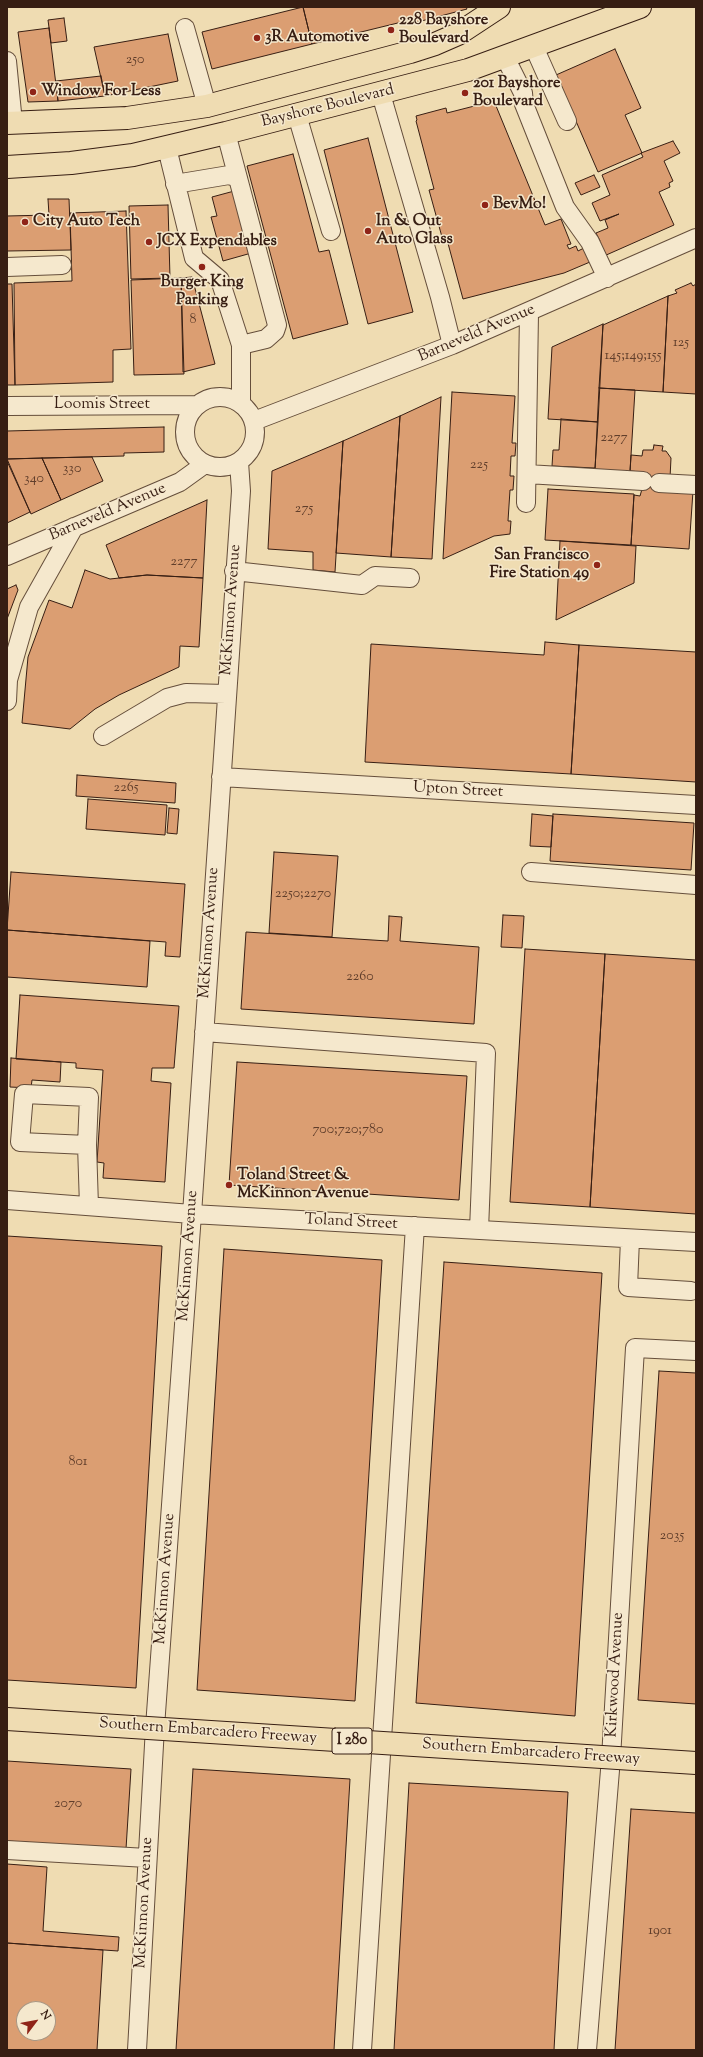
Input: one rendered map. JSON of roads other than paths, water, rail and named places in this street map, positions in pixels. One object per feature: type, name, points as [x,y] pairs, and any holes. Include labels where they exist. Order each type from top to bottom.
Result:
[{"type":"main road","name":"Bayshore Boulevard","points":[[10,123],[126,118],[206,106],[410,52],[458,34],[499,7]]},
{"type":"main road","points":[[458,34],[510,7]]},
{"type":"main road","name":"Bayshore Boulevard","points":[[7,168],[71,164],[166,148],[381,94],[428,82],[505,57],[630,9]]},
{"type":"main road","name":"Southern Embarcadero Freeway","points":[[7,1718],[696,1764]]},
{"type":"main road","name":"Southern Embarcadero Freeway","points":[[7,1728],[696,1772]]},
{"type":"street","points":[[185,28],[206,106]]},
{"type":"street","points":[[534,47],[567,121]]},
{"type":"street","points":[[505,57],[523,93],[524,104],[565,207],[590,242],[607,278]]},
{"type":"street","points":[[7,61],[10,123]]},
{"type":"street","points":[[381,94],[440,297],[452,345]]},
{"type":"street","points":[[297,115],[330,232]]},
{"type":"street","points":[[226,133],[277,325],[275,332],[266,339],[242,345]]},
{"type":"street","points":[[166,148],[194,258],[220,280],[242,345],[241,402]]},
{"type":"street","points":[[175,184],[229,175],[238,178]]},
{"type":"street","name":"Barneveld Avenue","points":[[254,421],[452,345],[696,238]]},
{"type":"street","points":[[7,266],[62,265]]},
{"type":"street","points":[[526,503],[529,312]]},
{"type":"street","points":[[219,396],[230,397],[241,402],[249,411],[254,421],[256,433],[254,444],[248,455],[239,462],[228,467],[217,467],[205,464],[196,457],[189,448],[185,436],[185,425],[190,414],[197,405],[207,398],[219,396]]},
{"type":"street","name":"Loomis Street","points":[[7,406],[197,405]]},
{"type":"street","name":"McKinnon Avenue","points":[[137,2050],[155,1727],[192,1214],[234,571],[241,490],[239,462]]},
{"type":"street","name":"Barneveld Avenue","points":[[7,556],[180,482],[205,464]]},
{"type":"street","points":[[527,474],[696,485]]},
{"type":"street","points":[[7,701],[8,680],[29,607],[74,527]]},
{"type":"street","points":[[234,571],[362,585],[375,576],[410,578]]},
{"type":"street","points":[[103,736],[167,698],[186,693],[226,694]]},
{"type":"street","name":"Upton Street","points":[[221,777],[696,804]]},
{"type":"street","points":[[530,872],[696,885]]},
{"type":"street","points":[[204,1032],[486,1053],[479,1230]]},
{"type":"street","points":[[87,1145],[20,1142],[24,1094],[89,1097],[87,1145],[90,1206]]},
{"type":"street","name":"Toland Street","points":[[7,1200],[192,1214],[696,1242]]},
{"type":"street","points":[[362,2050],[414,1226]]},
{"type":"street","points":[[630,1239],[628,1287],[694,1292]]},
{"type":"street","name":"Kirkwood Avenue","points":[[587,2050],[611,1758],[635,1348],[696,1351]]},
{"type":"street","points":[[7,1718],[155,1727],[584,1758]]},
{"type":"street","points":[[636,1761],[696,1764]]},
{"type":"street","points":[[7,1850],[147,1858]]},
{"type":"place","name":"228 Bayshore Boulevard","points":[[391,30]]},
{"type":"place","name":"3R Automotive","points":[[257,38]]},
{"type":"place","name":"Window For Less","points":[[33,92]]},
{"type":"place","name":"201 Bayshore Boulevard","points":[[465,93]]},
{"type":"place","name":"BevMo!","points":[[485,205]]},
{"type":"place","name":"City Auto Tech","points":[[25,222]]},
{"type":"place","name":"In & Out Auto Glass","points":[[368,231]]},
{"type":"place","name":"JCX Expendables","points":[[149,242]]},
{"type":"place","name":"Burger King Parking","points":[[202,267]]},
{"type":"place","name":"San Francisco Fire Station 49","points":[[597,565]]},
{"type":"place","name":"Toland Street & McKinnon Avenue","points":[[229,1185]]}]
